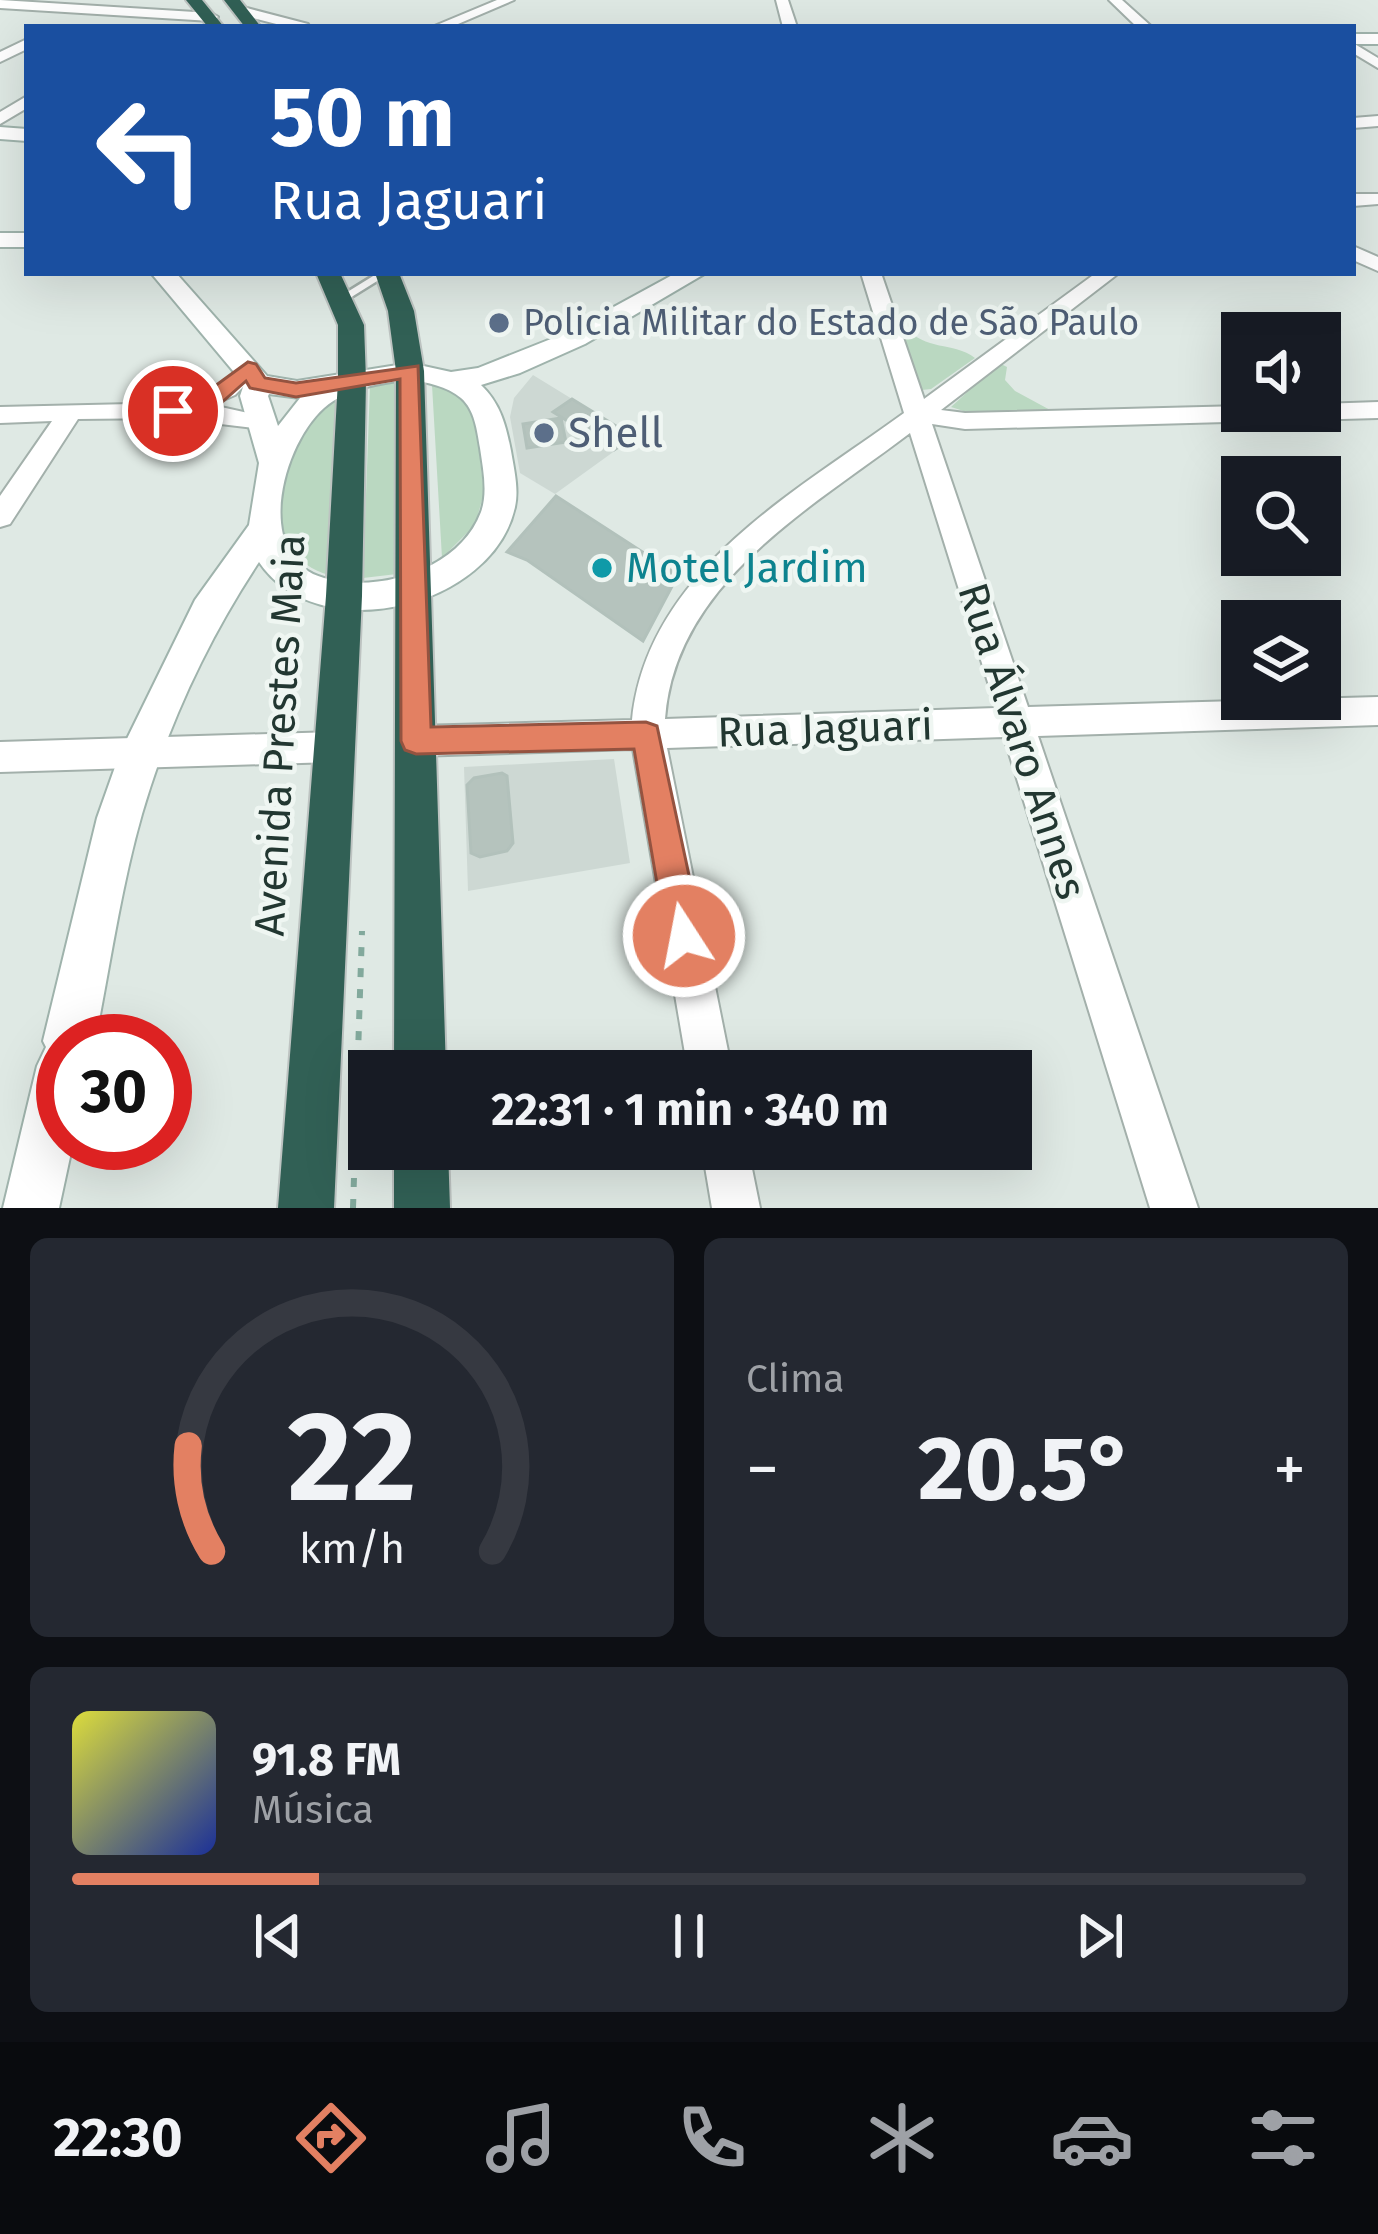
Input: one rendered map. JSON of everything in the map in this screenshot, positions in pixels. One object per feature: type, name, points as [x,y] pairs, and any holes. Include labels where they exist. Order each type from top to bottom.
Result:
[{"type":"highway","points":[[185,5],[213,22]]},
{"type":"highway","points":[[237,6],[259,23]]},
{"type":"highway","name":"Avenida Prestes Maia","points":[[306,1208],[344,596],[352,380],[351,325],[330,276]]},
{"type":"highway","points":[[387,276],[401,311],[410,370],[420,1050]]},
{"type":"highway","points":[[421,1170],[422,1208]]},
{"type":"main road","points":[[166,276],[253,376],[296,390],[410,370],[468,388],[490,411]]},
{"type":"main road","points":[[452,380],[484,377],[525,361],[688,276]]},
{"type":"main road","points":[[200,627],[217,609],[250,588],[281,582],[344,596],[414,589],[457,565],[491,528],[501,493],[490,411],[497,388],[525,361]]},
{"type":"main road","points":[[253,376],[254,396],[274,463]]},
{"type":"main road","points":[[298,585],[268,551],[264,529],[274,463],[280,444],[302,411],[352,380]]},
{"type":"main road","points":[[75,1014],[119,818],[141,753],[200,627],[264,529]]},
{"type":"main road","points":[[31,1208],[40,1170]]},
{"type":"street","points":[[60,24],[102,0]]},
{"type":"street","points":[[443,24],[508,0]]},
{"type":"street","points":[[1115,0],[1142,24]]},
{"type":"street","points":[[8,5],[162,15]]},
{"type":"street","points":[[148,24],[185,5]]},
{"type":"street","points":[[438,24],[444,9],[468,12]]},
{"type":"street","name":"Rua Álvaro Annes","points":[[872,276],[1174,1208]]},
{"type":"street","points":[[706,1050],[646,735],[651,693],[661,664],[687,614],[730,557],[1105,276]]},
{"type":"street","points":[[173,411],[212,399],[253,376]]},
{"type":"street","points":[[916,414],[965,421],[1378,410]]},
{"type":"street","points":[[0,415],[173,411],[239,416],[262,424]]},
{"type":"street","points":[[0,517],[70,413]]},
{"type":"street","name":"Rua Jaguari","points":[[416,741],[1378,711]]},
{"type":"street","points":[[0,757],[334,747]]},
{"type":"street","points":[[728,1170],[736,1208]]},
{"type":"lane","points":[[341,299],[381,276]]},
{"type":"shaded area","points":[[533,375],[634,437],[555,494],[520,473],[510,417],[514,398]]},
{"type":"shaded area","points":[[614,759],[630,863],[468,891],[464,767]]},
{"type":"green space","points":[[905,326],[921,340],[975,358],[931,389],[922,390],[902,340]]},
{"type":"green space","points":[[999,363],[1007,367],[1005,380],[1015,391],[1052,411],[970,413],[951,407]]},
{"type":"green space","points":[[400,382],[397,574],[363,578],[370,386]]},
{"type":"green space","points":[[432,385],[457,394],[475,415],[484,493],[475,525],[442,558]]},
{"type":"green space","points":[[338,395],[329,575],[308,566],[294,552],[280,516],[280,495],[299,434]]},
{"type":"building","points":[[572,399],[634,437],[614,450],[553,412]]},
{"type":"building","name":"Shell","points":[[561,418],[566,442],[527,448],[523,424]]},
{"type":"building","name":"Motel Jardim","points":[[556,496],[678,575],[643,641],[527,560],[507,552]]},
{"type":"building","points":[[507,776],[513,843],[507,851],[480,857],[471,853],[467,785],[474,778]]},
{"type":"place","name":"Policia Militar do Estado de São Paulo","points":[[499,323]]},
{"type":"place","name":"Shell","points":[[544,433]]},
{"type":"place","name":"Motel Jardim","points":[[602,568]]},
{"type":"route","points":[[173,411],[212,399],[248,369],[258,383],[284,390],[410,370],[416,741],[646,735],[684,936]]}]
